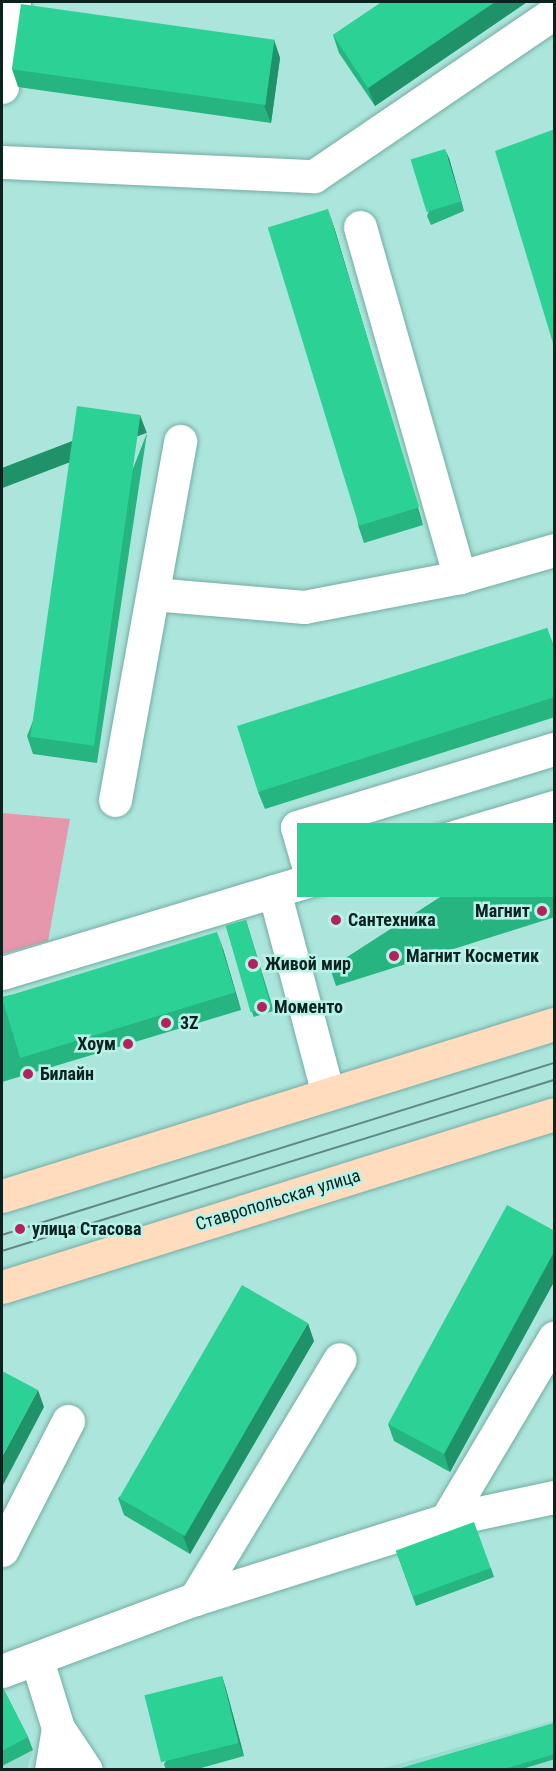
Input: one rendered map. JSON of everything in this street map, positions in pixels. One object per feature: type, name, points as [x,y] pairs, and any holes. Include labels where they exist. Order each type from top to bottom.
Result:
[{"type":"main road","points":[[2,1196],[555,1024]]},
{"type":"main road","name":"Ставропольская улица","points":[[2,1287],[555,1114]]},
{"type":"lane","points":[[2,87],[14,2]]},
{"type":"lane","points":[[2,162],[314,176],[555,13]]},
{"type":"lane","points":[[360,227],[460,577]]},
{"type":"lane","points":[[115,800],[180,441]]},
{"type":"lane","points":[[153,594],[304,607],[460,577],[555,550]]},
{"type":"lane","points":[[312,879],[297,827],[555,749]]},
{"type":"lane","points":[[2,973],[555,807]]},
{"type":"lane","points":[[274,891],[328,1094]]},
{"type":"lane","points":[[446,1520],[555,1338]]},
{"type":"lane","points":[[195,1599],[340,1359]]},
{"type":"lane","points":[[2,1550],[68,1421]]},
{"type":"lane","points":[[2,1671],[37,1660],[195,1599],[446,1520],[555,1497]]},
{"type":"lane","points":[[37,1660],[58,1728],[86,1770]]},
{"type":"lane","points":[[51,1770],[58,1728]]},
{"type":"shaded area","points":[[2,813],[70,819],[48,941],[2,954]]},
{"type":"shaded area","points":[[2,1690],[33,1750],[27,1769],[2,1769]]},
{"type":"shaded area","points":[[554,1721],[554,1769],[380,1769]]},
{"type":"building","points":[[382,2],[495,2],[368,88],[333,35]]},
{"type":"building","points":[[21,4],[275,40],[265,105],[12,69]]},
{"type":"building","points":[[555,129],[555,350],[495,151]]},
{"type":"building","points":[[445,149],[461,202],[427,212],[411,160]]},
{"type":"building","points":[[328,209],[419,507],[359,526],[268,227]]},
{"type":"building","points":[[77,406],[140,415],[94,746],[31,737]]},
{"type":"building","points":[[547,628],[555,652],[555,697],[258,792],[237,726]]},
{"type":"building","points":[[297,823],[554,823],[554,897],[297,897]]},
{"type":"building","points":[[246,920],[271,1007],[251,1012],[226,926]]},
{"type":"building","points":[[217,932],[235,992],[20,1058],[2,998]]},
{"type":"building","points":[[507,1205],[555,1231],[555,1250],[444,1454],[388,1424]]},
{"type":"building","points":[[242,1285],[308,1323],[185,1536],[119,1498]]},
{"type":"building","points":[[2,1371],[38,1390],[2,1457]]},
{"type":"building","points":[[474,1522],[491,1568],[413,1596],[396,1550]]},
{"type":"building","points":[[222,1676],[239,1743],[161,1762],[144,1695]]},
{"type":"building","points":[[2,1686],[28,1737],[2,1751]]},
{"type":"building","points":[[555,1723],[555,1754],[500,1770],[395,1770]]},
{"type":"tram line","points":[[2,1235],[554,1063]]},
{"type":"tram line","points":[[2,1251],[554,1080]]},
{"type":"place","name":"Магнит","points":[[542,911]]},
{"type":"place","name":"Сантехника","points":[[336,920]]},
{"type":"place","name":"Магнит Косметик","points":[[394,956]]},
{"type":"place","name":"Живой мир","points":[[253,964]]},
{"type":"place","name":"Моменто","points":[[262,1007]]},
{"type":"place","name":"3Z","points":[[166,1023]]},
{"type":"place","name":"Хоум","points":[[128,1044]]},
{"type":"place","name":"Билайн","points":[[28,1074]]},
{"type":"place","name":"улица Стасова","points":[[20,1229]]}]
